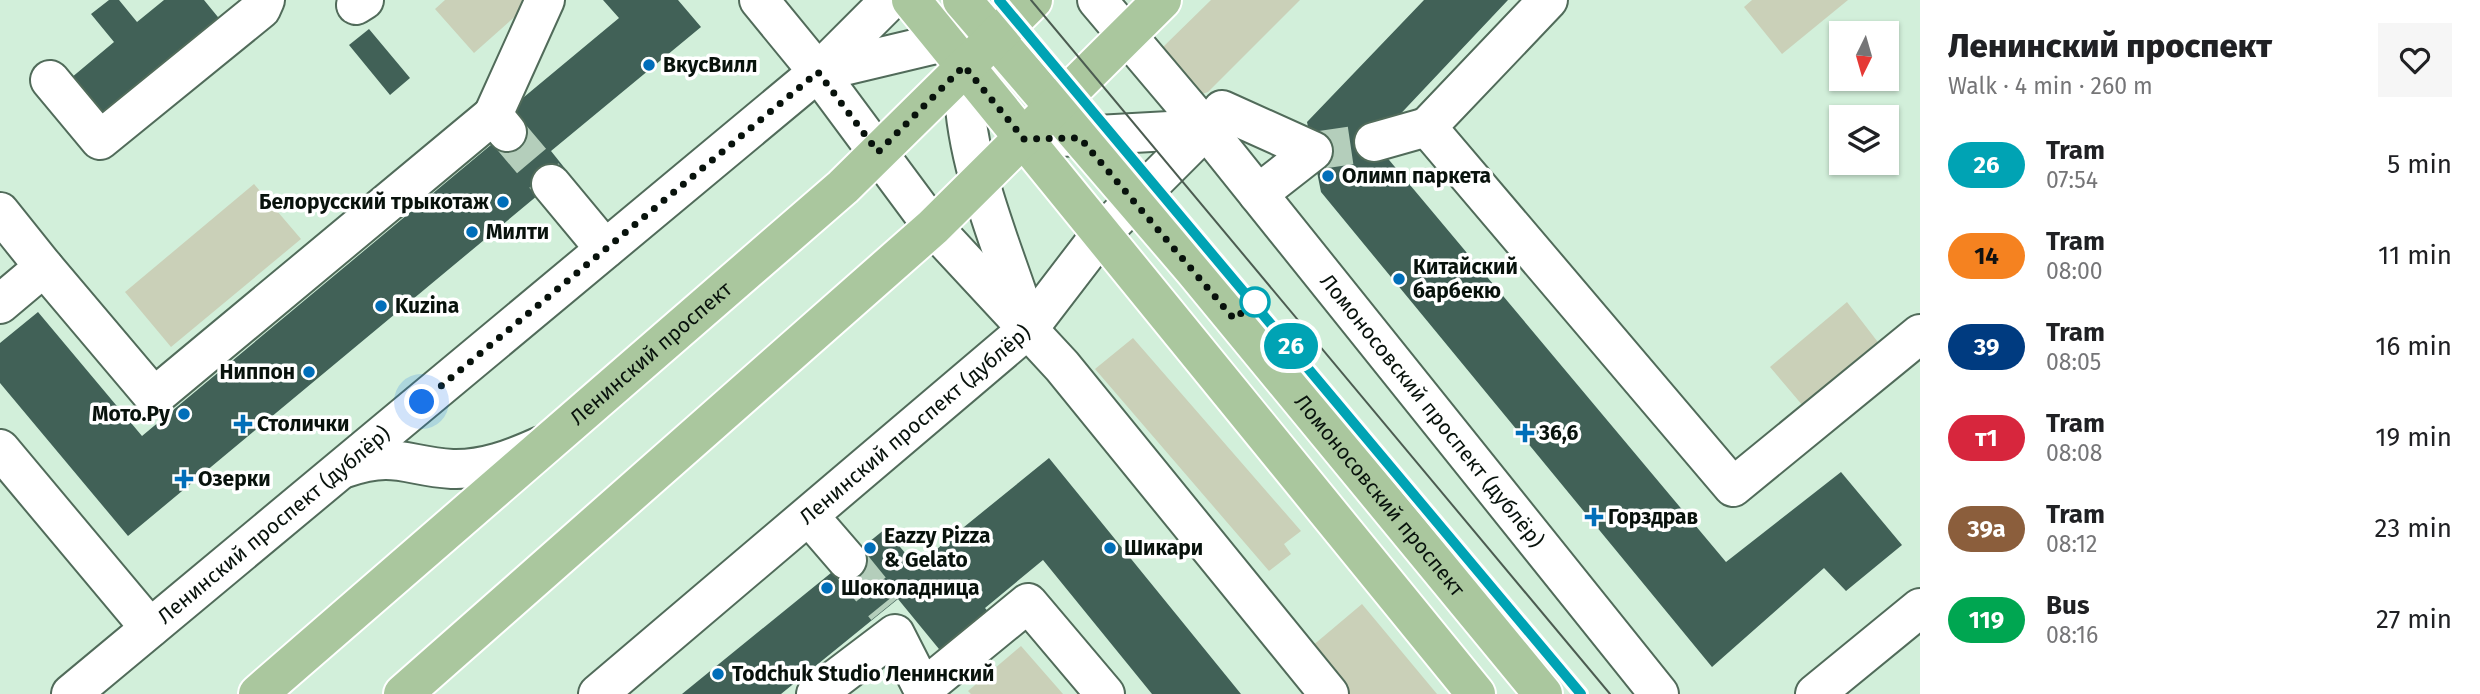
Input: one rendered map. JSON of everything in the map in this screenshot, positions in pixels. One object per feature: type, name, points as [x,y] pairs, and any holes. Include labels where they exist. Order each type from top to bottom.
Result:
[{"type":"main road","points":[[911,0],[1476,694]]},
{"type":"main road","name":"Ломоносовский проспект","points":[[962,0],[1134,200],[1543,694]]},
{"type":"main road","points":[[993,36],[1033,0]]},
{"type":"main road","points":[[403,694],[933,228],[1162,0]]},
{"type":"main road","name":"Ленинский проспект","points":[[258,694],[843,187],[878,152],[954,54]]},
{"type":"street","points":[[50,80],[100,140],[261,9],[265,0]]},
{"type":"street","points":[[0,212],[154,397],[500,123],[545,0]]},
{"type":"street","points":[[759,0],[818,72],[933,228],[1029,328],[1329,694]]},
{"type":"street","name":"Ленинский проспект (дублёр)","points":[[71,694],[818,72],[890,0]]},
{"type":"street","name":"Ломоносовский проспект (дублёр)","points":[[1097,0],[1127,36],[1214,119],[1258,194],[1659,694]]},
{"type":"street","points":[[1374,142],[1427,127],[1548,0]]},
{"type":"street","points":[[818,72],[954,54],[993,36]]},
{"type":"street","points":[[954,54],[981,181],[1029,328]]},
{"type":"street","points":[[1024,139],[1080,138],[1214,119],[1313,151],[1258,194]]},
{"type":"street","name":"Ленинский проспект (дублёр)","points":[[598,694],[1029,328],[1101,234],[1214,119]]},
{"type":"street","points":[[1427,127],[1733,487],[1920,334]]},
{"type":"street","points":[[551,184],[605,249]]},
{"type":"street","points":[[0,304],[44,267]]},
{"type":"street","points":[[340,470],[372,459],[400,459],[451,469],[480,467],[510,460],[549,442]]},
{"type":"street","points":[[0,449],[150,628]]},
{"type":"street","points":[[809,516],[847,560]]},
{"type":"street","points":[[816,694],[891,621],[923,688],[1028,603],[1105,694]]},
{"type":"street","points":[[1815,694],[1920,608]]},
{"type":"green space","points":[[445,0],[524,0],[528,5],[474,53],[435,9]]},
{"type":"green space","points":[[1211,0],[1300,0],[1208,92],[1202,94],[1164,57],[1163,47]]},
{"type":"green space","points":[[1752,0],[1848,0],[1782,54],[1744,7]]},
{"type":"green space","points":[[254,184],[301,239],[171,347],[125,292]]},
{"type":"green space","points":[[1847,302],[1884,350],[1809,413],[1770,367]]},
{"type":"green space","points":[[1133,338],[1301,531],[1284,544],[1291,554],[1269,571],[1095,369]]},
{"type":"green space","points":[[1362,604],[1437,694],[1350,694],[1311,647]]},
{"type":"green space","points":[[1021,646],[1063,694],[971,694],[968,691]]},
{"type":"building","points":[[109,0],[119,0],[137,22],[164,0],[204,0],[222,22],[105,119],[71,78],[114,42],[91,14]]},
{"type":"building","points":[[603,0],[678,0],[701,27],[551,151],[567,171],[128,536],[0,383],[0,343],[38,312],[142,436],[522,119],[512,107],[619,18]]},
{"type":"building","points":[[1424,0],[1508,0],[1374,142],[1726,562],[1841,472],[1902,545],[1846,591],[1824,568],[1712,667],[1321,192],[1307,122]]},
{"type":"building","points":[[369,29],[410,78],[390,95],[349,45]]},
{"type":"building","points":[[1049,458],[1241,694],[1152,694],[1043,560],[985,608],[996,621],[948,660],[898,599],[781,694],[682,694],[885,529],[916,566]]},
{"type":"tunnel","points":[[507,132],[551,184]]},
{"type":"tunnel","points":[[1313,151],[1374,142]]},
{"type":"tunnel","points":[[847,560],[886,608]]},
{"type":"tram line","points":[[999,0],[1581,694]]},
{"type":"tram line","name":"26","points":[[999,0],[1076,88],[1581,694]]},
{"type":"tram line","points":[[1031,0],[1610,694]]},
{"type":"place","name":"ВкусВилл","points":[[649,65]]},
{"type":"place","name":"Олимп паркета","points":[[1328,176]]},
{"type":"place","name":"Белорусский трыкотаж","points":[[503,202]]},
{"type":"place","name":"Милти","points":[[472,232]]},
{"type":"place","name":"Китайский барбекю","points":[[1399,279]]},
{"type":"place","name":"Kuzina","points":[[381,306]]},
{"type":"place","name":"Ниппон","points":[[309,372]]},
{"type":"place","name":"Мото.Ру","points":[[184,414]]},
{"type":"place","name":"Столички","points":[[243,424]]},
{"type":"place","name":"36,6","points":[[1525,433]]},
{"type":"place","name":"Озерки","points":[[184,479]]},
{"type":"place","name":"Горздрав","points":[[1594,517]]},
{"type":"place","name":"Eazzy Pizza & Gelato","points":[[870,548]]},
{"type":"place","name":"Шикари","points":[[1110,548]]},
{"type":"place","name":"Шоколадница","points":[[827,588]]},
{"type":"place","name":"Todchuk Studio Ленинский","points":[[718,674]]},
{"type":"route","points":[[422,402],[818,72],[878,152],[964,66],[1024,139],[1080,138],[1234,319],[1255,302]]}]
